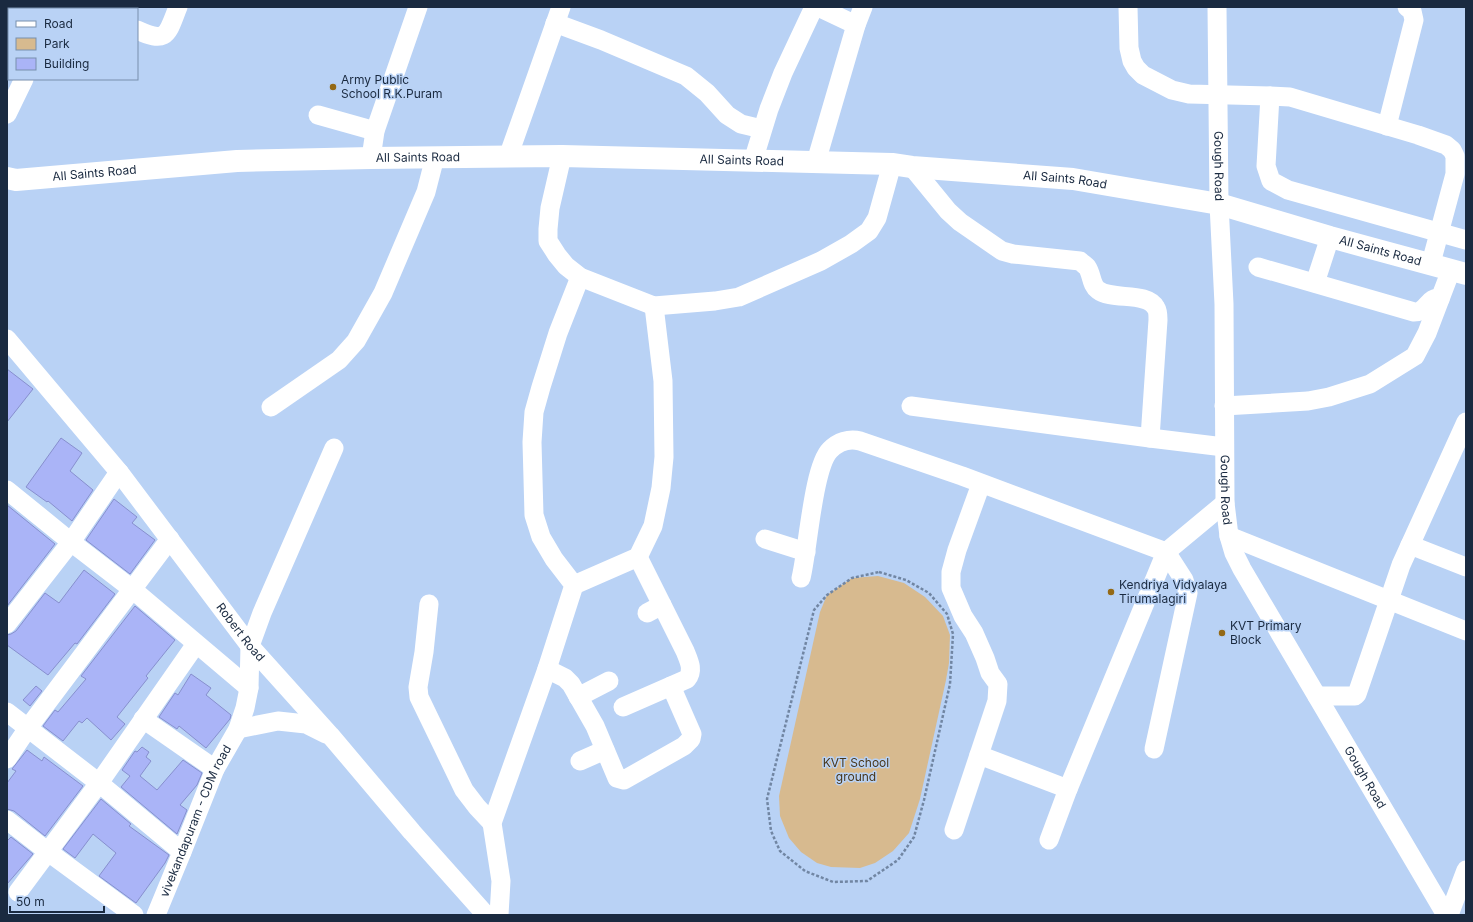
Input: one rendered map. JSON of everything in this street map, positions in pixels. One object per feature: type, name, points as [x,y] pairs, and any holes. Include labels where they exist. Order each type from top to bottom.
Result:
[{"type":"main road","name":"All Saints Road","points":[[7,178],[16,180],[238,161],[435,157],[562,156],[902,165],[1073,179],[1219,204],[1330,237],[1449,269]]},
{"type":"street","points":[[138,30],[151,37],[159,38],[169,29],[178,7]]},
{"type":"street","points":[[371,158],[375,131],[418,7]]},
{"type":"street","points":[[753,161],[769,108],[783,73],[814,7]]},
{"type":"street","points":[[816,162],[861,12],[818,7]]},
{"type":"street","points":[[1128,7],[1130,53],[1132,61],[1136,68],[1143,74],[1172,90],[1189,94],[1290,97],[1388,126],[1446,145],[1452,150],[1455,156],[1460,176],[1439,233],[1449,269],[1440,299],[1427,333],[1415,356],[1370,384],[1329,397],[1308,401],[1224,406]]},
{"type":"street","name":"Gough Road","points":[[1217,7],[1219,204],[1224,304],[1225,503],[1229,536],[1234,553],[1242,569],[1446,915]]},
{"type":"street","points":[[1388,126],[1414,20],[1412,11],[1407,7]]},
{"type":"street","points":[[508,157],[558,15],[601,40],[686,76],[707,93],[728,115],[741,124],[762,129]]},
{"type":"street","points":[[7,114],[24,80]]},
{"type":"street","points":[[1270,96],[1266,166],[1271,181],[1288,190],[1466,240]]},
{"type":"street","points":[[318,115],[375,131]]},
{"type":"street","points":[[562,156],[550,208],[548,241],[566,266],[580,277],[654,306],[715,302],[739,297],[814,264],[851,244],[869,231],[877,218],[902,165],[960,222],[1002,251],[1013,254],[1080,261],[1087,267],[1093,284],[1098,290],[1112,296],[1143,299],[1152,303],[1157,308],[1158,320],[1150,438]]},
{"type":"street","points":[[271,407],[339,360],[356,341],[383,293],[426,192],[435,157]]},
{"type":"street","points":[[1315,283],[1330,237]]},
{"type":"street","points":[[1258,267],[1414,312],[1421,310],[1433,299],[1440,299]]},
{"type":"street","points":[[574,585],[554,559],[541,537],[534,515],[532,442],[534,412],[541,387],[558,333],[580,277]]},
{"type":"street","points":[[499,915],[501,881],[492,823],[547,669],[574,585],[638,557],[653,526],[661,488],[664,458],[663,381],[654,306]]},
{"type":"street","name":"Robert Road","points":[[8,344],[119,472],[250,646],[330,735],[407,826],[486,915]]},
{"type":"street","points":[[911,406],[1224,447]]},
{"type":"street","points":[[1317,696],[1355,696],[1357,694],[1388,600],[1410,545],[1466,422]]},
{"type":"street","points":[[801,578],[819,471],[830,450],[844,440],[854,439],[1166,552],[1184,580],[1188,593],[1154,750]]},
{"type":"street","name":"vivekandapuram - CDM road","points":[[156,915],[215,769],[238,729],[245,708],[249,688],[250,646],[262,613],[334,448]]},
{"type":"street","points":[[7,624],[71,542],[119,472]]},
{"type":"street","points":[[954,830],[997,701],[998,684],[990,673],[974,633],[960,609],[951,588],[951,572],[957,550],[981,484]]},
{"type":"street","points":[[7,490],[132,589],[249,688]]},
{"type":"street","points":[[1049,840],[1068,789],[1166,552],[1225,503]]},
{"type":"street","points":[[1229,536],[1466,631]]},
{"type":"street","points":[[7,759],[28,728],[170,539]]},
{"type":"street","points":[[766,539],[806,552]]},
{"type":"street","points":[[1410,545],[1466,567]]},
{"type":"street","points":[[622,707],[687,679],[690,674],[690,666],[685,651],[654,609],[638,557]]},
{"type":"street","points":[[429,604],[424,652],[418,687],[419,697],[464,790],[476,807],[492,823]]},
{"type":"street","points":[[18,892],[98,783],[196,644]]},
{"type":"street","points":[[547,669],[565,678],[571,684],[595,726],[617,778],[624,780],[688,743],[692,734],[671,686]]},
{"type":"street","points":[[578,697],[609,681]]},
{"type":"street","points":[[7,712],[98,783],[182,852]]},
{"type":"street","points":[[143,719],[215,769]]},
{"type":"street","points":[[238,729],[278,722],[306,724],[330,735]]},
{"type":"street","points":[[580,761],[605,750]]},
{"type":"street","points":[[979,755],[1068,789]]},
{"type":"street","points":[[7,820],[134,915]]},
{"type":"street","points":[[1450,915],[1466,870]]},
{"type":"path","points":[[879,572],[906,580],[930,593],[946,614],[954,634],[950,684],[924,800],[914,837],[898,860],[867,881],[833,882],[805,871],[780,851],[771,831],[767,799],[814,610],[827,595],[852,578],[879,572]]},
{"type":"green space","name":"KVT School ground","points":[[878,576],[904,583],[925,597],[943,616],[950,635],[949,663],[920,799],[909,833],[893,851],[875,863],[860,868],[831,867],[817,863],[801,852],[789,838],[780,816],[779,796],[820,612],[827,595],[852,578]]},
{"type":"building","points":[[7,369],[33,389],[7,422]]},
{"type":"building","points":[[61,438],[82,453],[70,471],[93,490],[72,521],[48,501],[47,502],[26,487]]},
{"type":"building","points":[[114,499],[137,517],[132,523],[155,540],[130,574],[86,540]]},
{"type":"building","points":[[7,505],[55,544],[7,606]]},
{"type":"building","points":[[84,570],[115,594],[77,644],[75,643],[48,675],[7,645],[7,635],[16,631],[45,593],[59,603]]},
{"type":"building","points":[[135,606],[175,640],[146,676],[148,678],[117,717],[125,724],[111,740],[87,718],[82,723],[79,721],[63,741],[43,726],[55,710],[58,712],[86,679],[81,676]]},
{"type":"building","points":[[191,674],[211,688],[206,695],[231,715],[230,719],[206,748],[179,726],[177,729],[159,717],[175,693],[178,695]]},
{"type":"building","points":[[36,686],[42,691],[30,706],[23,700]]},
{"type":"building","points":[[142,747],[149,752],[146,757],[151,761],[140,776],[157,790],[183,760],[202,773],[197,785],[180,805],[187,810],[177,834],[121,787],[130,776],[122,770],[135,751],[137,752]]},
{"type":"building","points":[[27,750],[42,761],[44,757],[83,786],[45,836],[14,811],[7,809],[7,783],[16,771],[12,769]]},
{"type":"building","points":[[101,799],[131,824],[129,826],[169,855],[165,863],[136,903],[99,876],[116,853],[93,834],[75,858],[63,849]]},
{"type":"building","points":[[11,837],[33,854],[7,884],[7,841]]},
{"type":"place","name":"Army Public School R.K.Puram","points":[[333,87]]},
{"type":"place","name":"Kendriya Vidyalaya Tirumalagiri","points":[[1111,592]]},
{"type":"place","name":"KVT Primary Block","points":[[1222,633]]}]
